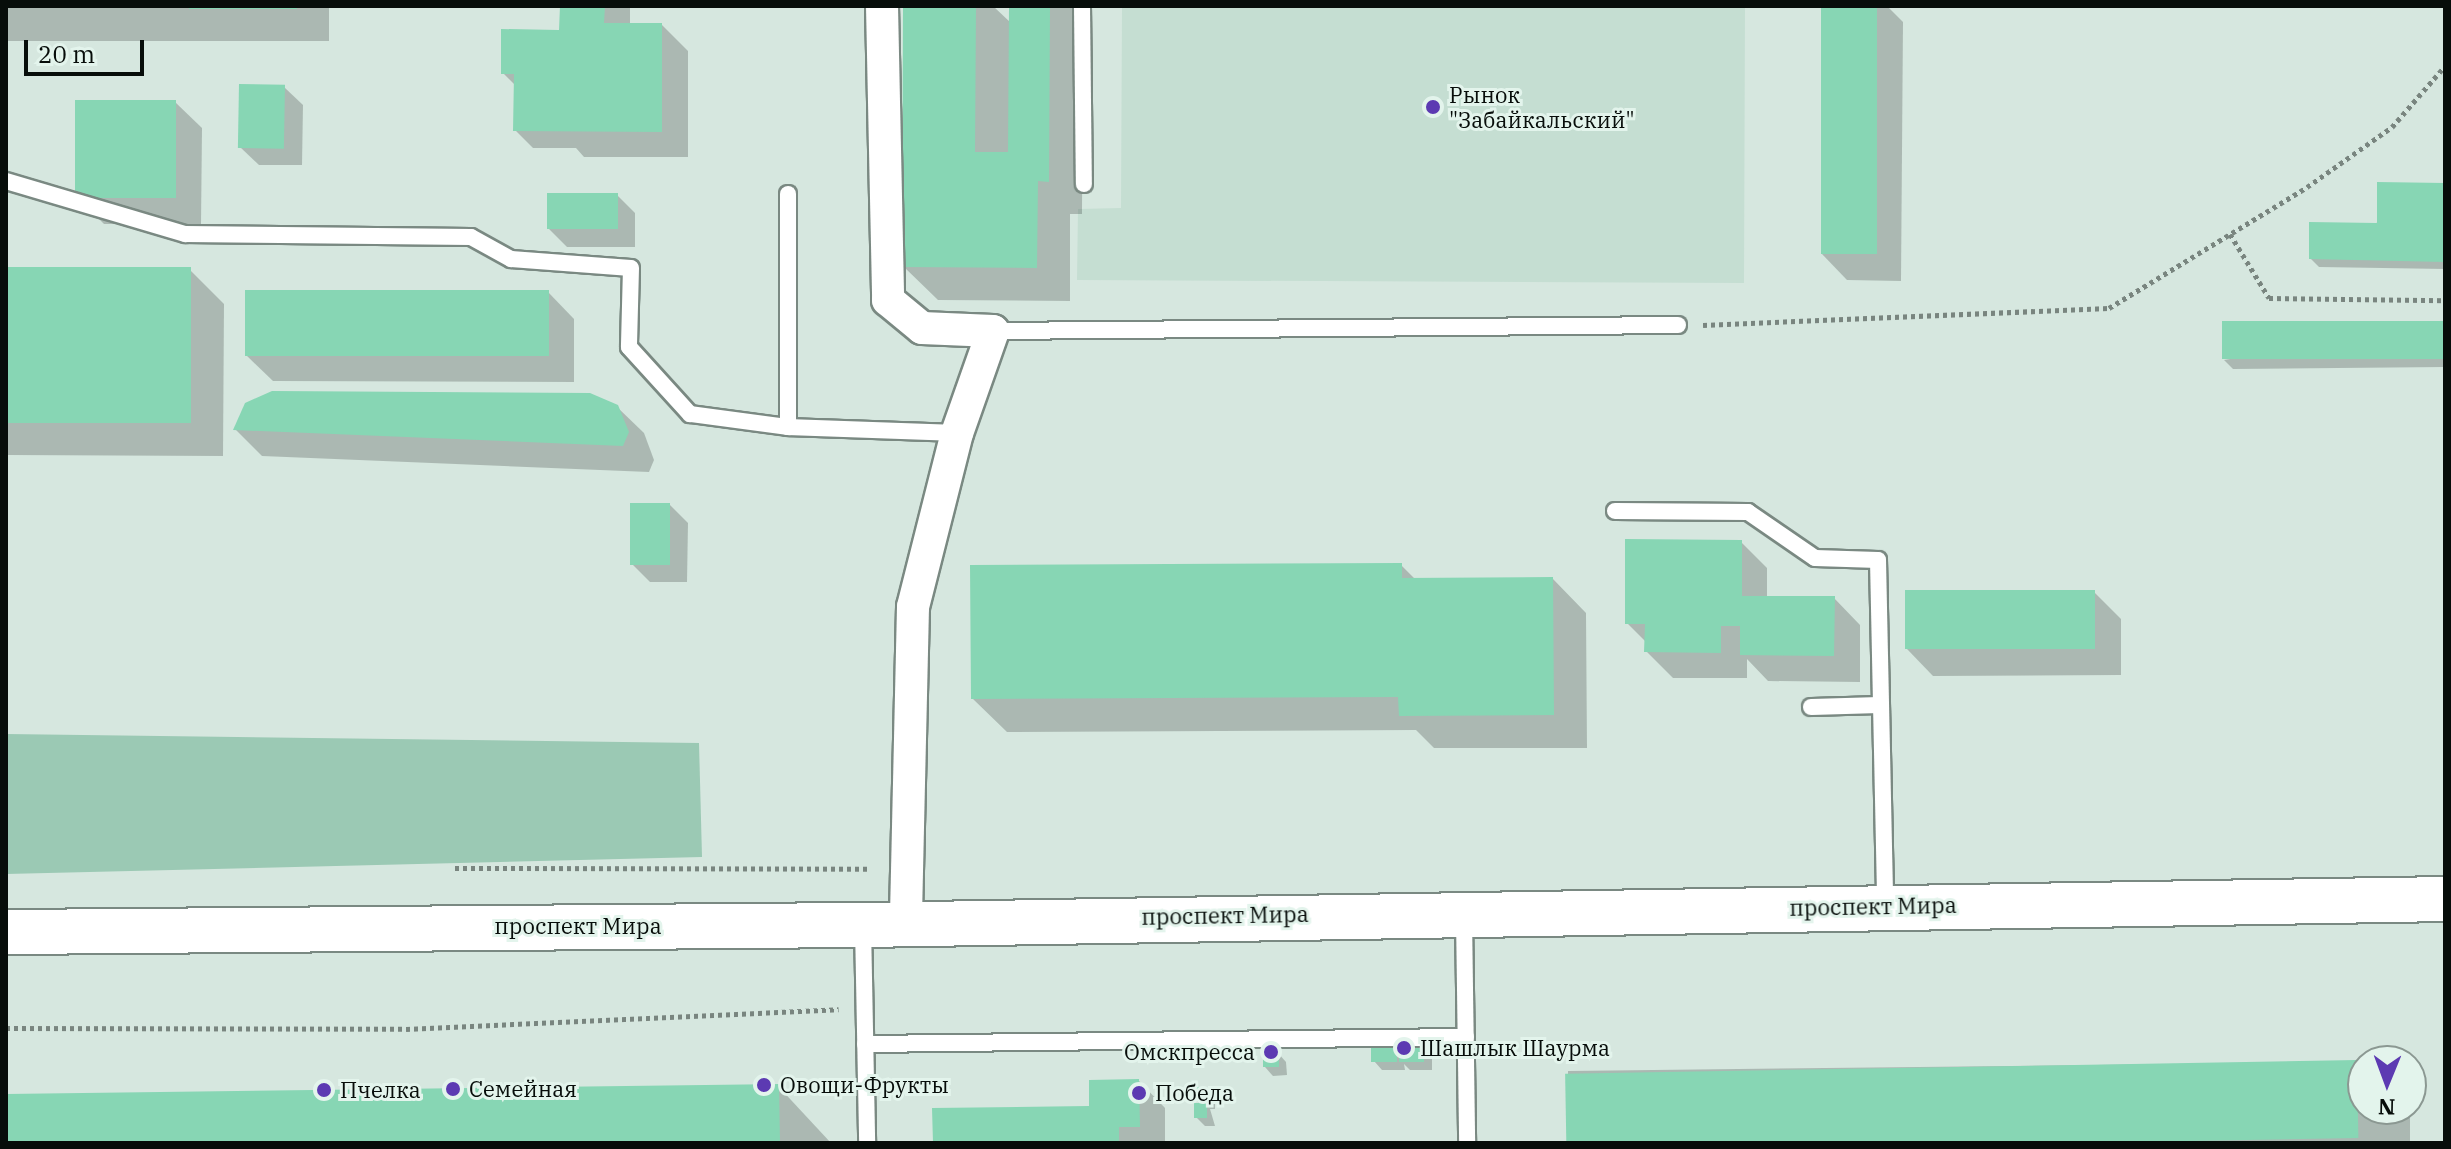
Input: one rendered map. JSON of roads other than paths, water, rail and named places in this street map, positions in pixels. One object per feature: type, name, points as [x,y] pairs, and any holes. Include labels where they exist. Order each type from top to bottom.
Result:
[{"type":"main road","name":"проспект Мира","points":[[6,932],[863,925],[1885,905],[2445,899]]},
{"type":"street","points":[[882,6],[888,300],[922,328],[993,331],[957,433],[913,607],[906,923]]},
{"type":"lane","points":[[1082,6],[1084,184]]},
{"type":"lane","points":[[6,181],[185,234],[471,237],[511,259],[631,268],[629,347],[690,414],[788,427],[957,433]]},
{"type":"lane","points":[[788,194],[788,427]]},
{"type":"lane","points":[[993,331],[1678,325]]},
{"type":"lane","points":[[1615,511],[1748,512],[1815,558],[1878,560],[1885,905]]},
{"type":"lane","points":[[1811,707],[1880,705]]},
{"type":"lane","points":[[1464,912],[1467,1143]]},
{"type":"lane","points":[[863,925],[867,1143]]},
{"type":"lane","points":[[865,1044],[1466,1037]]},
{"type":"place","name":"Рынок \"Забайкальский\"","points":[[1433,107]]},
{"type":"place","name":"Шашлык Шаурма","points":[[1404,1048]]},
{"type":"place","name":"Омскпресса","points":[[1271,1052]]},
{"type":"place","name":"Овощи-Фрукты","points":[[764,1085]]},
{"type":"place","name":"Семейная","points":[[453,1089]]},
{"type":"place","name":"Пчелка","points":[[324,1090]]},
{"type":"place","name":"Победа","points":[[1139,1093]]}]
